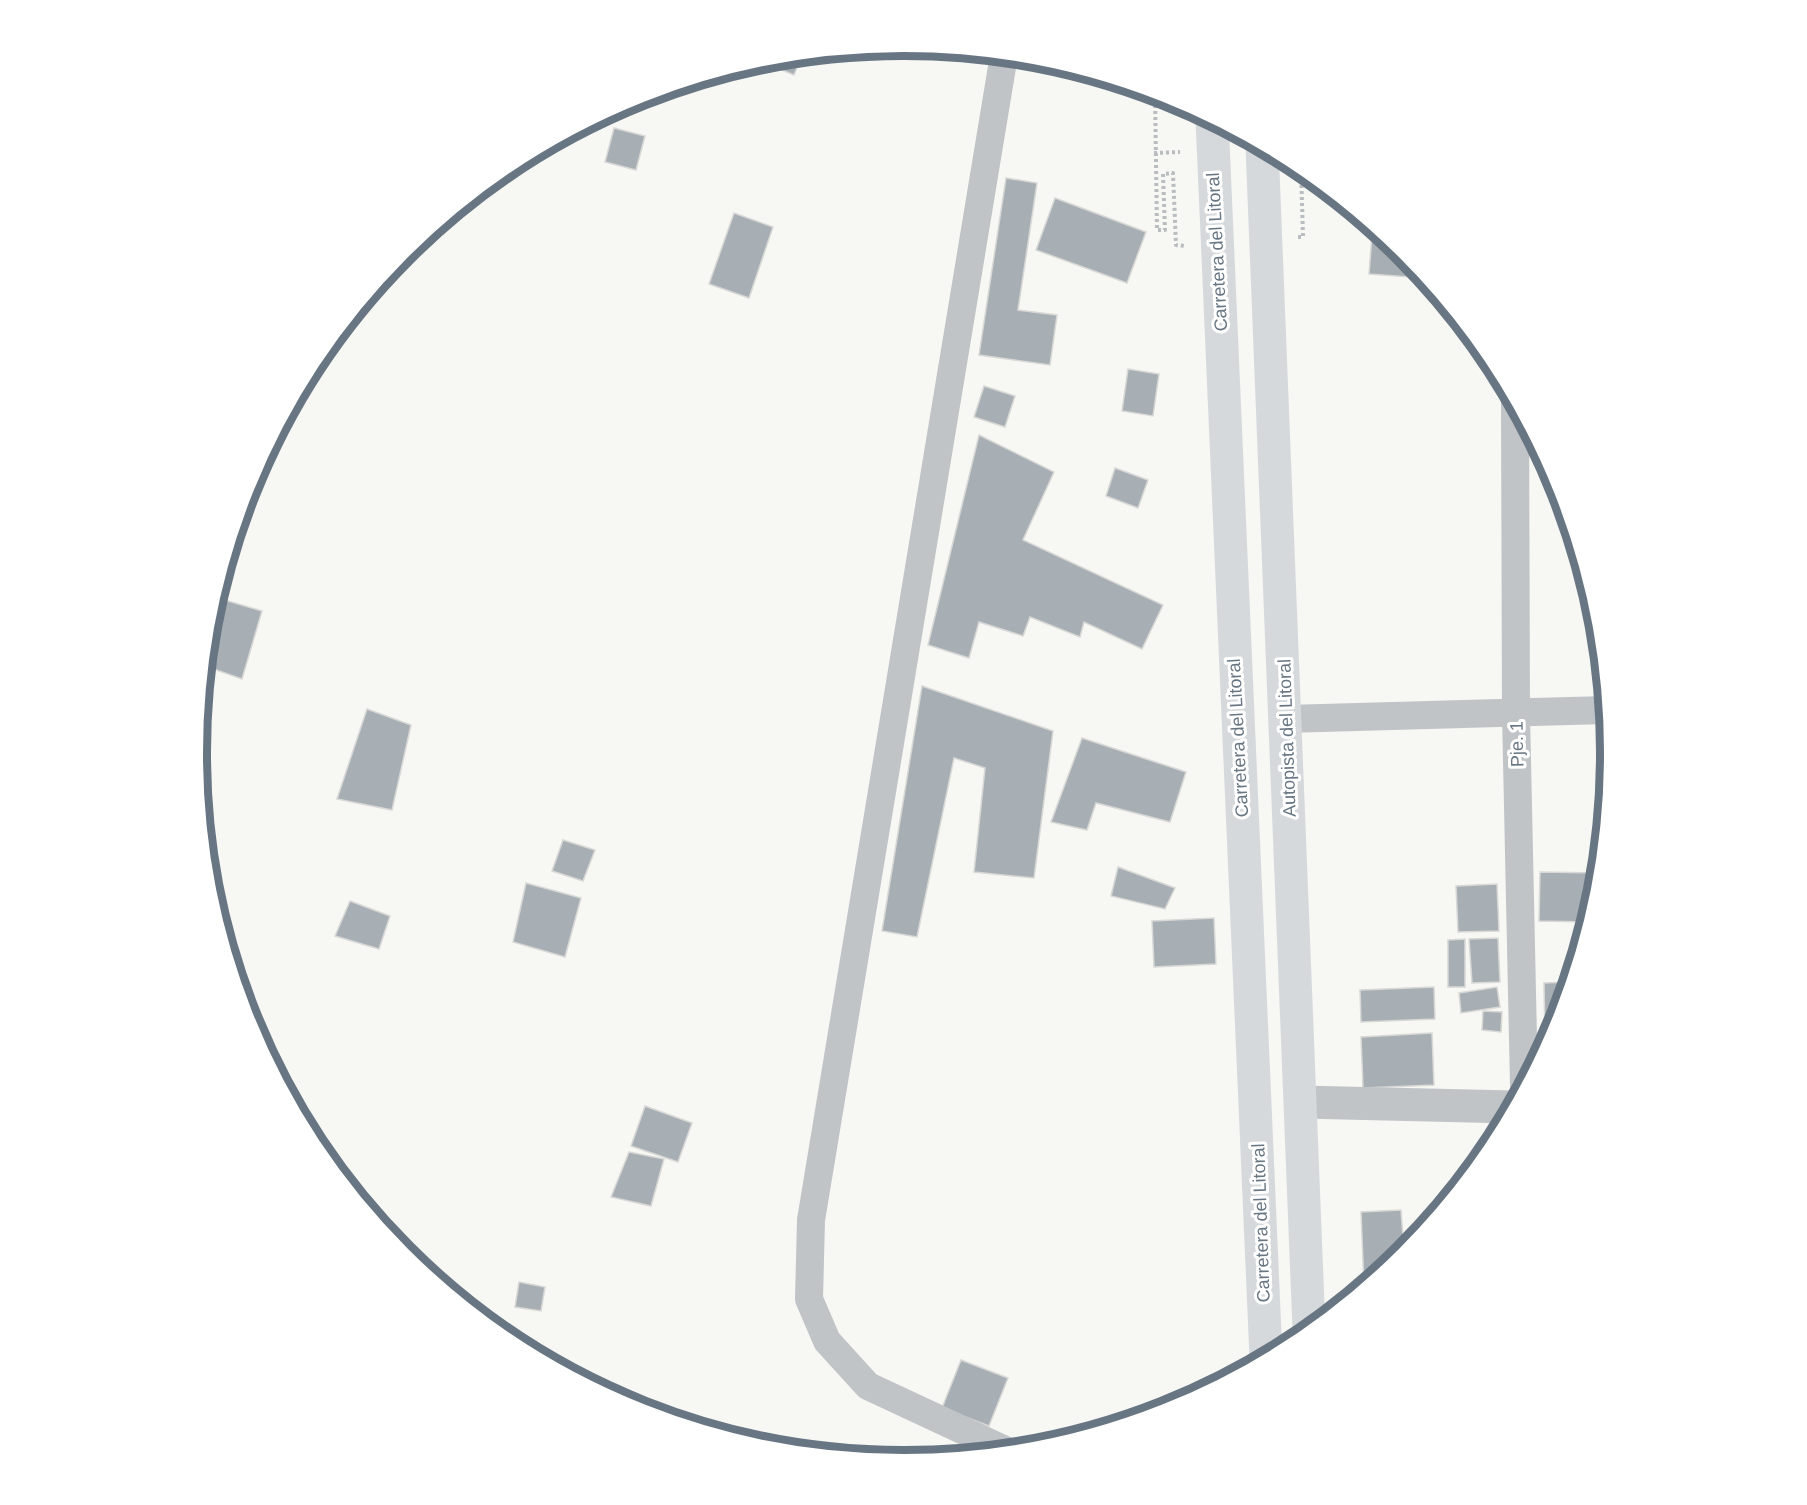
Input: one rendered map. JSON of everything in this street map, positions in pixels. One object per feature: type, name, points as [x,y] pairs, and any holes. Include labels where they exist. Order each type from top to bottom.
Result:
[{"type":"main road","name":"Carretera del Litoral","points":[[1212,127],[1266,1348]]},
{"type":"main road","name":"Autopista del Litoral","points":[[1262,155],[1309,1319]]},
{"type":"street","points":[[992,1444],[868,1386],[827,1341],[809,1299],[812,1220],[1003,63]]},
{"type":"street","name":"Pje. 1","points":[[1515,419],[1516,714],[1524,1071]]},
{"type":"street","points":[[1286,720],[1599,710]]},
{"type":"street","points":[[1301,1102],[1503,1107]]},
{"type":"path","points":[[1155,103],[1157,230],[1165,230],[1163,174],[1173,173],[1176,245]]},
{"type":"building","points":[[799,64],[794,75],[776,68]]},
{"type":"building","points":[[614,128],[645,136],[636,170],[605,162]]},
{"type":"building","points":[[1006,178],[1037,183],[1018,310],[1057,315],[1050,365],[979,355]]},
{"type":"building","points":[[1055,198],[1146,232],[1127,283],[1036,250]]},
{"type":"building","points":[[734,213],[773,227],[749,298],[709,284]]},
{"type":"building","points":[[1372,237],[1410,275],[1410,277],[1369,274]]},
{"type":"building","points":[[1128,369],[1159,374],[1153,416],[1122,411]]},
{"type":"building","points":[[984,386],[1015,396],[1005,427],[974,417]]},
{"type":"building","points":[[979,435],[1054,472],[1023,540],[1163,605],[1142,649],[1084,622],[1080,637],[1030,617],[1023,636],[979,622],[969,658],[928,645]]},
{"type":"building","points":[[1115,468],[1148,480],[1138,508],[1106,496]]},
{"type":"building","points":[[224,600],[262,611],[242,679],[211,668]]},
{"type":"building","points":[[922,686],[1053,731],[1034,878],[974,872],[985,768],[954,758],[917,937],[882,931]]},
{"type":"building","points":[[367,709],[411,725],[392,810],[337,799]]},
{"type":"building","points":[[1082,738],[1186,772],[1170,822],[1096,803],[1087,830],[1051,822]]},
{"type":"building","points":[[563,840],[595,850],[583,881],[552,871]]},
{"type":"building","points":[[1118,867],[1175,888],[1165,909],[1111,896]]},
{"type":"building","points":[[1540,872],[1590,873],[1579,922],[1539,921]]},
{"type":"building","points":[[526,883],[581,898],[565,957],[513,942]]},
{"type":"building","points":[[1497,884],[1499,931],[1458,932],[1456,886]]},
{"type":"building","points":[[350,901],[390,916],[379,949],[335,936]]},
{"type":"building","points":[[1214,918],[1216,964],[1154,967],[1152,921]]},
{"type":"building","points":[[1498,938],[1500,982],[1472,983],[1469,939]]},
{"type":"building","points":[[1465,939],[1465,987],[1448,987],[1448,940]]},
{"type":"building","points":[[1562,982],[1545,1024],[1544,983]]},
{"type":"building","points":[[1434,987],[1435,1019],[1361,1022],[1360,990]]},
{"type":"building","points":[[1497,987],[1500,1007],[1461,1013],[1459,993]]},
{"type":"building","points":[[1483,1011],[1502,1012],[1501,1032],[1482,1030]]},
{"type":"building","points":[[1432,1033],[1434,1085],[1363,1088],[1361,1037]]},
{"type":"building","points":[[645,1106],[692,1123],[678,1162],[631,1146]]},
{"type":"building","points":[[629,1152],[664,1159],[651,1206],[611,1197]]},
{"type":"building","points":[[1401,1210],[1404,1237],[1364,1276],[1361,1212]]},
{"type":"building","points":[[519,1282],[545,1287],[541,1311],[515,1307]]},
{"type":"building","points":[[961,1360],[1008,1378],[989,1426],[942,1408]]}]
